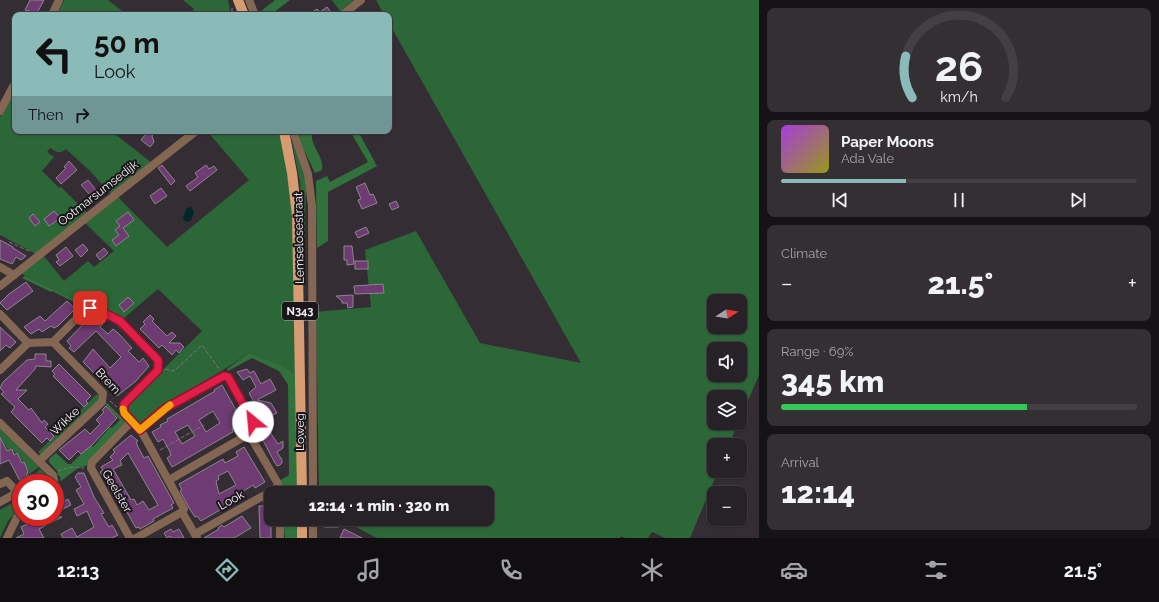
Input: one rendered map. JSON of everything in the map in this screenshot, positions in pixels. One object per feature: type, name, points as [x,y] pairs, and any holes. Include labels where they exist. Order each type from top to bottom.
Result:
[{"type":"main road","points":[[238,0],[243,12]]},
{"type":"main road","name":"N343","points":[[285,134],[292,173],[297,216],[302,486]]},
{"type":"main road","points":[[302,526],[302,538]]},
{"type":"street","points":[[53,12],[59,0]]},
{"type":"street","points":[[249,0],[254,12]]},
{"type":"street","points":[[346,12],[361,0]]},
{"type":"street","points":[[0,111],[12,89]]},
{"type":"street","name":"Ootmarsumsedijk","points":[[0,286],[192,134]]},
{"type":"street","name":"Lemselosestraat","points":[[294,134],[308,174],[312,206],[312,371]]},
{"type":"street","points":[[0,267],[14,275]]},
{"type":"street","points":[[0,370],[28,343],[53,342],[86,309],[94,308],[120,321],[158,360],[159,364]]},
{"type":"street","points":[[0,314],[28,343]]},
{"type":"street","name":"Brem","points":[[53,342],[102,391],[104,396]]},
{"type":"street","name":"Brem","points":[[123,410],[124,404],[158,370],[159,364]]},
{"type":"street","name":"Loweg","points":[[312,371],[313,486]]},
{"type":"street","points":[[140,430],[164,409],[224,376],[228,377],[253,419],[249,434],[169,480]]},
{"type":"street","name":"Wikke","points":[[40,462],[102,402],[104,396]]},
{"type":"street","points":[[123,410],[140,430],[184,506],[182,512],[136,538]]},
{"type":"street","name":"Geelster","points":[[130,538],[91,468],[92,462],[132,421]]},
{"type":"street","points":[[0,423],[40,462],[48,474]]},
{"type":"street","name":"Look","points":[[249,434],[278,486]]},
{"type":"street","points":[[0,484],[7,481],[12,486]]},
{"type":"street","name":"Look","points":[[196,536],[264,496]]},
{"type":"street","points":[[0,502],[12,497]]},
{"type":"street","points":[[182,512],[196,536]]},
{"type":"street","points":[[7,538],[13,526]]},
{"type":"street","points":[[280,526],[280,538]]},
{"type":"street","points":[[313,526],[313,538]]},
{"type":"path","points":[[9,242],[31,252],[36,258]]},
{"type":"path","points":[[159,364],[166,370],[174,371],[202,345],[224,376]]},
{"type":"path","name":"Brem","points":[[104,396],[119,410],[123,410]]},
{"type":"path","points":[[154,453],[204,425]]},
{"type":"path","points":[[57,474],[64,468],[91,468]]},
{"type":"green space","points":[[64,0],[108,0],[123,12],[58,12]]},
{"type":"green space","points":[[183,0],[228,0],[230,12],[192,12],[194,9]]},
{"type":"green space","points":[[275,0],[290,0],[274,12],[260,12]]},
{"type":"green space","points":[[332,0],[354,0],[340,11]]},
{"type":"green space","points":[[376,0],[759,0],[759,375],[747,403],[747,390],[707,390],[707,430],[735,430],[732,438],[707,438],[707,478],[715,478],[712,486],[707,486],[707,497],[690,538],[665,538],[652,532],[648,538],[625,538],[621,536],[620,538],[377,538],[356,527],[494,526],[494,486],[319,486],[316,312],[371,307],[365,250],[416,231],[480,343],[581,363],[392,28],[392,12],[382,12]]},
{"type":"green space","points":[[12,95],[12,134],[115,134],[152,163],[112,195],[90,171],[66,149],[62,152],[57,152],[50,148],[47,152],[54,157],[42,171],[59,188],[61,187],[88,214],[36,254],[0,235],[0,117]]},
{"type":"green space","points":[[210,134],[281,134],[293,208],[297,375],[279,364],[249,353],[167,404],[142,424],[139,424],[127,413],[128,404],[202,331],[158,289],[124,318],[81,298],[78,301],[25,276],[21,272],[43,255],[64,281],[88,261],[94,267],[114,251],[84,222],[117,196],[167,247],[249,180]]},
{"type":"green space","points":[[299,134],[312,134],[313,141],[321,160],[322,170],[315,173],[302,146]]},
{"type":"green space","points":[[352,134],[360,134],[377,166],[328,192],[328,241],[317,248],[316,181],[327,176],[330,182],[368,162]]},
{"type":"green space","points":[[291,137],[305,175],[304,255],[300,182]]},
{"type":"green space","points":[[25,276],[78,301],[80,298],[124,318],[122,320],[90,304],[84,307],[22,278]]},
{"type":"green space","points":[[249,353],[279,364],[297,375],[298,486],[280,486],[279,481],[289,475],[288,385],[279,371],[252,358],[228,371],[227,369]]},
{"type":"green space","points":[[98,393],[99,401],[42,456],[38,452]]},
{"type":"green space","points":[[107,403],[126,422],[88,465],[78,468],[64,479],[64,474],[57,474],[58,472],[49,462],[49,459],[56,453],[68,464],[71,464],[91,444],[93,447],[110,427],[112,428],[120,420],[105,404]]},
{"type":"green space","points":[[0,428],[39,467],[28,474],[29,471],[17,453],[14,452],[12,448],[8,450],[0,436]]},
{"type":"green space","points":[[40,469],[45,474],[35,474]]},
{"type":"green space","points":[[12,503],[12,516],[0,538],[0,510]]},
{"type":"green space","points":[[283,526],[299,526],[299,538],[285,538]]},
{"type":"shaded area","points":[[190,207],[194,213],[191,220],[188,222],[183,218],[186,209]]},
{"type":"building","points":[[30,0],[44,0],[38,12],[25,10]]},
{"type":"building","points":[[327,7],[331,12],[320,12]]},
{"type":"building","points":[[317,9],[320,12],[312,12]]},
{"type":"building","points":[[144,134],[153,134],[152,136],[154,142],[150,147],[141,140],[145,135]]},
{"type":"building","points":[[69,161],[77,170],[61,184],[56,178],[66,168],[64,167]]},
{"type":"building","points":[[162,165],[175,181],[171,185],[158,168]]},
{"type":"building","points":[[206,165],[209,169],[214,166],[217,170],[190,191],[186,186],[198,177],[195,173]]},
{"type":"building","points":[[88,180],[96,190],[90,195],[81,185]]},
{"type":"building","points":[[365,183],[370,195],[373,194],[377,203],[362,209],[358,200],[361,199],[356,187]]},
{"type":"building","points":[[161,188],[167,196],[155,204],[150,196]]},
{"type":"building","points":[[396,201],[399,207],[392,210],[389,204]]},
{"type":"building","points":[[54,211],[60,218],[49,226],[44,219]]},
{"type":"building","points":[[128,212],[134,220],[123,228],[129,236],[116,246],[112,240],[119,235],[115,230],[120,226],[116,221]]},
{"type":"building","points":[[33,214],[40,222],[35,226],[29,218]]},
{"type":"building","points":[[366,227],[369,233],[358,238],[355,232]]},
{"type":"building","points":[[0,240],[26,256],[21,260],[16,257],[12,264],[0,259]]},
{"type":"building","points":[[83,244],[88,250],[81,257],[75,250]]},
{"type":"building","points":[[344,246],[352,246],[354,264],[347,265],[347,260],[344,260]]},
{"type":"building","points":[[66,247],[73,256],[60,266],[56,262],[59,260],[56,255]]},
{"type":"building","points":[[104,248],[108,253],[100,260],[96,255]]},
{"type":"building","points":[[355,261],[368,261],[368,269],[355,269]]},
{"type":"building","points":[[26,282],[33,291],[7,310],[0,303],[9,294]]},
{"type":"building","points":[[383,284],[384,293],[355,294],[354,286]]},
{"type":"building","points":[[353,295],[353,307],[348,308],[347,303],[342,303],[342,301],[336,296]]},
{"type":"building","points":[[128,297],[134,303],[124,312],[119,305]]},
{"type":"building","points":[[67,301],[75,309],[58,326],[54,328],[51,326],[42,332],[39,329],[31,334],[24,327],[40,316],[45,321]]},
{"type":"building","points":[[150,315],[154,319],[152,321],[167,336],[172,332],[176,336],[169,343],[180,343],[184,347],[179,353],[176,350],[172,355],[162,345],[159,348],[140,329],[145,324],[143,322]]},
{"type":"building","points":[[88,319],[93,324],[97,320],[103,324],[100,327],[108,334],[113,329],[132,348],[128,351],[139,362],[143,358],[149,366],[136,381],[117,396],[83,362],[93,349],[110,368],[121,357],[96,331],[74,352],[69,348],[71,346],[67,341]]},
{"type":"building","points":[[0,327],[16,342],[10,348],[6,345],[0,351]]},
{"type":"building","points":[[35,354],[46,354],[46,361],[51,361],[51,367],[36,366],[16,390],[27,390],[18,399],[29,410],[31,408],[42,423],[44,420],[48,424],[45,427],[54,436],[50,441],[47,438],[42,443],[11,412],[15,407],[1,394],[4,392],[0,388],[3,382],[27,360],[35,359]]},
{"type":"building","points":[[59,364],[91,396],[86,401],[88,403],[84,407],[53,376],[55,374],[52,371]]},
{"type":"building","points":[[247,369],[250,373],[254,371],[261,384],[270,379],[276,390],[257,400],[271,403],[277,413],[270,416],[268,412],[262,416],[249,393],[256,387],[250,376],[243,380],[237,372]]},
{"type":"building","points":[[222,385],[241,419],[242,424],[232,429],[233,432],[172,467],[167,458],[171,455],[163,439],[158,442],[152,432],[161,427],[160,425],[168,421],[167,419],[215,391],[214,390]],"holes":[[[213,411],[220,423],[206,432],[199,420]],[[188,425],[195,436],[182,444],[175,432]]]},
{"type":"building","points":[[106,406],[117,418],[92,445],[81,454],[78,451],[69,460],[59,450],[85,429],[90,434],[100,424],[96,420],[104,412],[102,410]]},
{"type":"building","points":[[266,426],[278,444],[283,441],[283,448],[277,452],[282,460],[282,463],[277,466],[258,431]]},
{"type":"building","points":[[131,435],[138,441],[136,442],[144,458],[148,456],[174,503],[171,505],[173,508],[153,519],[154,521],[140,529],[139,527],[136,528],[124,507],[122,508],[100,472],[103,470],[101,467],[113,460],[110,457],[115,452],[113,450]],"holes":[[[128,453],[158,505],[149,510],[143,501],[137,505],[134,499],[131,500],[113,469],[122,465],[120,461]]]},
{"type":"building","points":[[0,437],[7,451],[12,449],[14,455],[17,453],[22,463],[24,462],[28,471],[27,474],[16,474],[9,460],[0,464]]},
{"type":"building","points":[[244,447],[265,482],[255,488],[253,485],[242,492],[244,496],[201,521],[197,516],[195,517],[189,508],[180,491],[182,490],[179,484],[223,459],[225,463],[238,456],[236,452]],"holes":[[[228,471],[236,485],[219,494],[216,481],[219,479],[218,476]]]},
{"type":"building","points":[[78,473],[84,473],[94,497],[104,513],[101,514],[109,527],[112,525],[118,535],[112,538],[63,538],[61,534],[72,528],[77,537],[94,527],[87,511],[77,516],[74,509],[84,504],[76,490],[81,487],[75,477]]},
{"type":"building","points":[[64,498],[65,501],[68,499],[71,505],[64,508]]},
{"type":"building","points":[[259,506],[264,506],[264,526],[271,526],[271,538],[260,538]]},
{"type":"building","points":[[242,516],[251,528],[234,538],[204,538],[219,529],[218,528],[222,525],[224,527]]},
{"type":"building","points":[[45,526],[39,529],[44,538],[16,538],[24,534],[21,527]]},
{"type":"building","points":[[325,526],[338,526],[338,527]]},
{"type":"building","points":[[171,529],[173,532],[179,529],[184,538],[171,538],[170,536],[167,538],[164,533]]},
{"type":"building","points":[[344,529],[362,538],[340,538]]},
{"type":"slow traffic","points":[[123,409],[124,413],[140,430],[170,405]]},
{"type":"route","points":[[90,308],[94,308],[120,321],[158,360],[158,370],[124,404],[124,413],[140,430],[164,409],[224,376],[228,377],[253,419],[253,422]]}]
